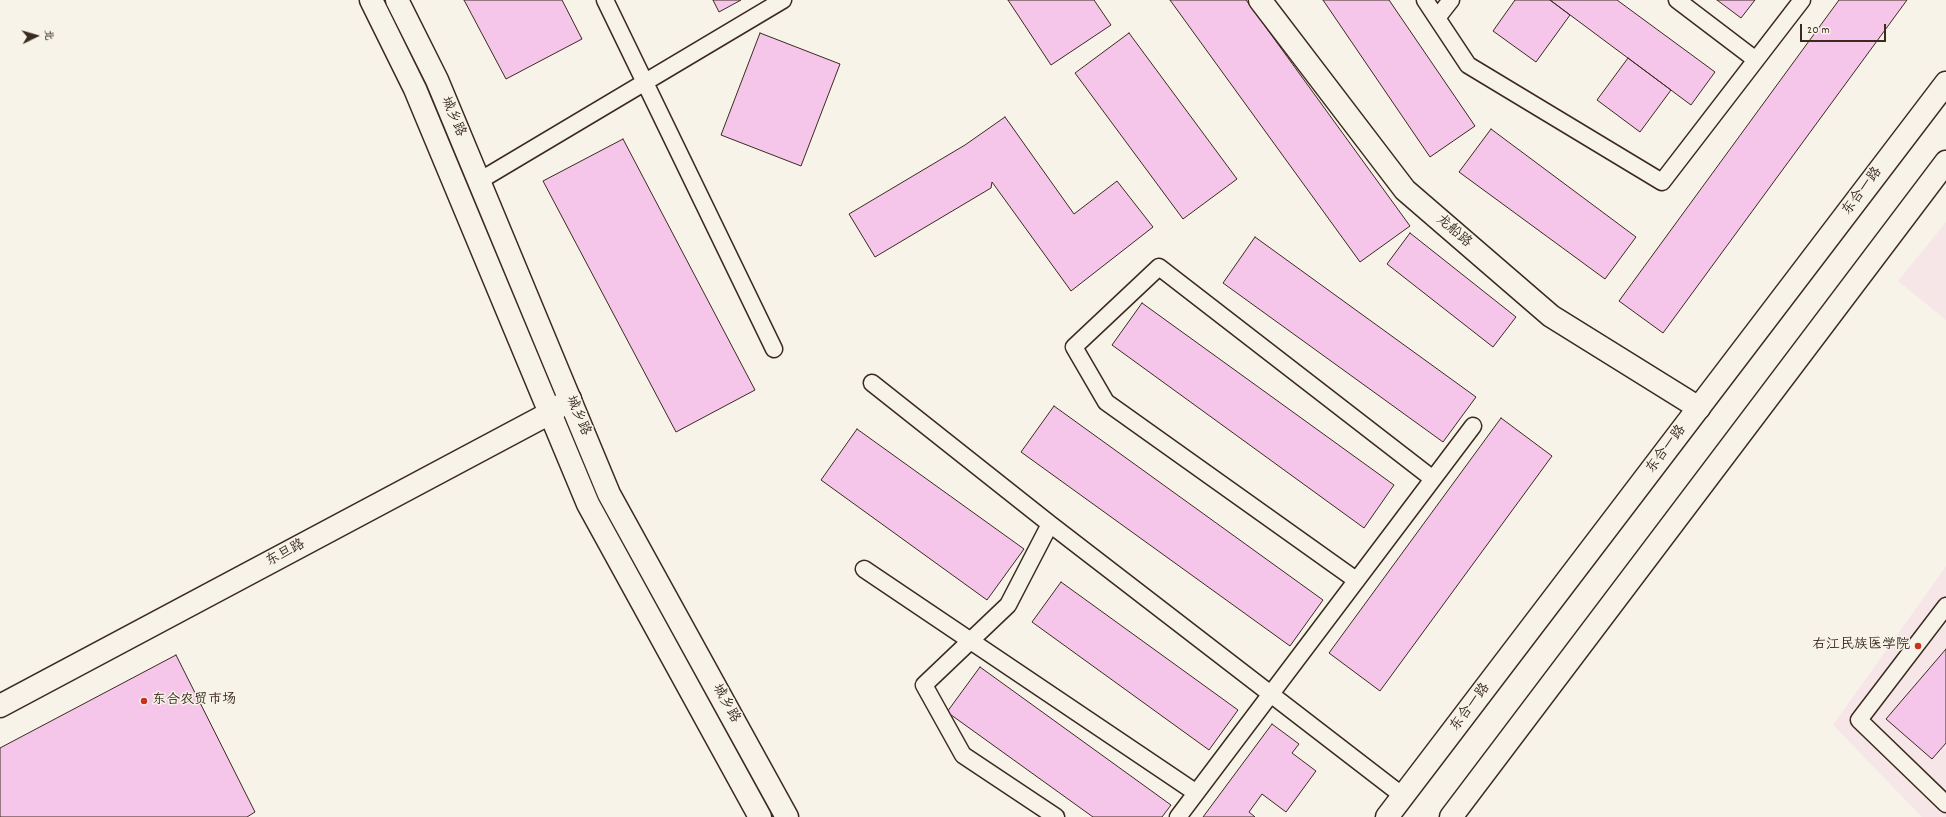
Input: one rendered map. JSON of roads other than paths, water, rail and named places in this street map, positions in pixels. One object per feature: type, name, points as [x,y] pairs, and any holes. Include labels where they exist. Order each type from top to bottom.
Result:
[{"type":"main road","name":"城乡路","points":[[371,0],[416,89],[588,504],[760,817]]},
{"type":"main road","name":"城乡路","points":[[397,0],[437,80],[609,494],[788,817]]},
{"type":"main road","name":"龙船路","points":[[1260,0],[1405,190],[1551,316],[1699,408]]},
{"type":"main road","name":"东合一路","points":[[1387,817],[1946,83]]},
{"type":"main road","points":[[1451,817],[1944,169]]},
{"type":"main road","name":"东旦路","points":[[0,706],[550,413],[570,400]]},
{"type":"lane","points":[[605,0],[774,349]]},
{"type":"lane","points":[[479,181],[783,0]]},
{"type":"lane","points":[[1425,0],[1468,65],[1662,182],[1802,0]]},
{"type":"lane","points":[[1437,18],[1451,0]]},
{"type":"lane","points":[[1676,0],[1756,60]]},
{"type":"lane","points":[[1356,580],[1106,402],[1074,347],[1159,267],[1433,479]]},
{"type":"lane","points":[[872,383],[1050,524],[1403,796]]},
{"type":"lane","points":[[1178,817],[1195,792],[1473,426]]},
{"type":"lane","points":[[1050,524],[1008,606],[924,685],[963,755],[1056,817]]},
{"type":"lane","points":[[864,569],[1195,792]]},
{"type":"lane","points":[[1946,606],[1859,720],[1946,804]]},
{"type":"place","name":"右江民族医学院","points":[[1918,646]]},
{"type":"place","name":"东合农贸市场","points":[[144,701]]}]
